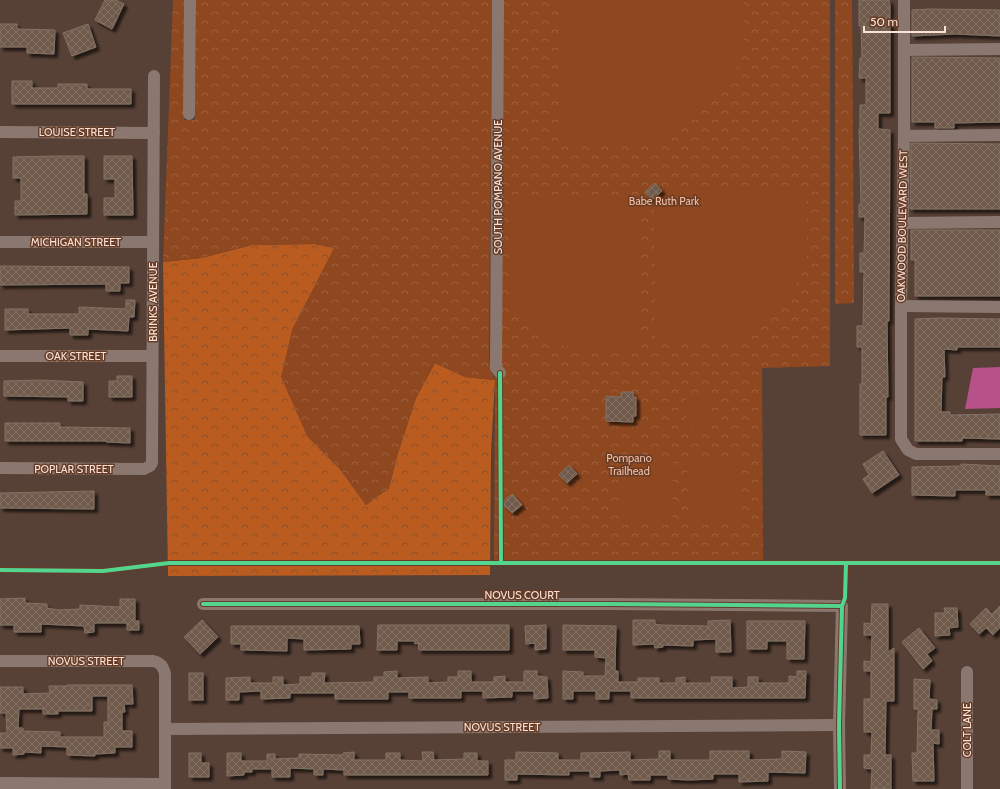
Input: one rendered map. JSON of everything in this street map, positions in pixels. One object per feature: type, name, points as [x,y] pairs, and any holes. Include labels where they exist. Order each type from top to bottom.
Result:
[{"type":"street","points":[[190,0],[190,114]]},
{"type":"street","name":"SOUTH POMPANO AVENUE","points":[[498,0],[496,368],[500,373]]},
{"type":"street","name":"OAKWOOD BOULEVARD WEST","points":[[904,0],[903,223],[900,306],[900,433],[902,443],[908,450],[916,454],[1000,454]]},
{"type":"street","points":[[904,50],[1000,49]]},
{"type":"street","name":"BRINKS AVENUE","points":[[147,468],[152,463],[153,457],[152,356],[154,76]]},
{"type":"street","name":"LOUISE STREET","points":[[0,132],[154,133]]},
{"type":"street","points":[[904,136],[1000,135]]},
{"type":"street","points":[[903,223],[1000,222]]},
{"type":"street","name":"MICHIGAN STREET","points":[[0,242],[153,242]]},
{"type":"street","points":[[900,306],[1000,307]]},
{"type":"street","name":"OAK STREET","points":[[0,356],[152,356]]},
{"type":"street","name":"POPLAR STREET","points":[[0,468],[147,468]]},
{"type":"street","name":"NOVUS COURT","points":[[203,604],[610,604],[842,606],[839,725]]},
{"type":"street","name":"NOVUS STREET","points":[[0,661],[153,661],[159,663],[163,667],[165,674],[165,729],[839,725]]},
{"type":"street","name":"COLT LANE","points":[[967,672],[967,789]]},
{"type":"street","points":[[839,725],[840,789]]},
{"type":"street","points":[[0,783],[165,786],[165,729]]},
{"type":"green space","points":[[173,0],[184,0],[184,120],[195,120],[196,0],[492,0],[489,357],[491,372],[495,379],[498,0],[830,0],[830,366],[762,368],[763,560],[494,560],[495,380],[465,377],[435,363],[416,398],[397,456],[389,488],[366,505],[340,469],[307,436],[281,377],[292,330],[334,248],[315,244],[252,245],[201,258],[163,262]]},
{"type":"green space","points":[[559,0],[744,0],[744,47],[735,72],[713,99],[686,123],[649,146],[560,144]]},
{"type":"green space","points":[[835,0],[852,0],[854,303],[835,304]]},
{"type":"green space","name":"Babe Ruth Park","points":[[665,191],[806,191],[807,257],[796,284],[780,305],[741,336],[726,343],[655,344],[654,201]]},
{"type":"green space","points":[[629,198],[640,207],[639,351],[577,350],[550,341],[510,307],[509,199]]},
{"type":"green space","points":[[315,244],[335,248],[292,330],[307,436],[340,469],[366,505],[389,488],[397,456],[416,398],[435,363],[465,377],[495,380],[491,452],[490,575],[168,576],[163,262],[201,258],[252,245]]},
{"type":"green space","points":[[686,397],[712,397],[712,428],[686,428]]},
{"type":"green space","points":[[742,461],[742,525],[688,525],[687,462]]},
{"type":"green space","name":"Pompano Trailhead","points":[[619,462],[673,462],[673,525],[619,525]]},
{"type":"shaded area","points":[[1000,367],[1000,408],[965,409],[973,368]]},
{"type":"building","points":[[105,0],[116,0],[124,4],[112,29],[95,20]]},
{"type":"building","points":[[859,0],[889,0],[890,5],[890,113],[878,113],[878,129],[890,130],[889,321],[887,321],[888,397],[886,397],[886,435],[860,435],[862,347],[857,347],[857,326],[863,326],[864,272],[860,272],[860,253],[864,253],[865,217],[859,217],[859,204],[861,204],[859,129],[860,105],[866,105],[866,78],[859,78],[860,58],[862,58],[861,26],[859,26]]},
{"type":"building","points":[[912,10],[1000,10],[1000,36],[955,34],[912,36]]},
{"type":"building","points":[[0,24],[17,24],[17,29],[55,30],[54,54],[27,53],[27,47],[0,47]]},
{"type":"building","points":[[88,24],[96,47],[72,56],[63,33]]},
{"type":"building","points":[[912,57],[1000,58],[1000,122],[954,123],[954,128],[935,128],[935,122],[912,122]]},
{"type":"building","points":[[12,81],[32,81],[32,88],[58,88],[58,84],[87,84],[87,89],[131,89],[131,104],[12,104]]},
{"type":"building","points":[[911,143],[1000,144],[1000,209],[910,209]]},
{"type":"building","points":[[84,156],[84,194],[87,194],[87,214],[15,215],[15,201],[21,201],[21,178],[13,178],[13,157]]},
{"type":"building","points":[[104,156],[132,156],[133,215],[104,215],[104,198],[115,198],[115,179],[104,179]]},
{"type":"building","points":[[655,183],[662,191],[652,200],[645,192]]},
{"type":"building","points":[[911,230],[1000,230],[1000,296],[915,296],[915,260],[911,260]]},
{"type":"building","points":[[0,266],[129,267],[129,283],[120,283],[120,291],[106,291],[106,284],[0,285]]},
{"type":"building","points":[[126,300],[135,300],[134,317],[129,317],[128,331],[88,329],[88,335],[70,335],[70,328],[5,330],[5,309],[28,309],[28,314],[79,314],[79,307],[126,309]]},
{"type":"building","points":[[915,319],[1000,319],[1000,347],[957,347],[957,350],[944,349],[945,377],[942,377],[941,412],[950,412],[950,415],[1000,414],[1000,439],[963,438],[962,441],[915,441]]},
{"type":"building","points":[[117,376],[132,376],[132,397],[109,397],[109,381],[117,381]]},
{"type":"building","points":[[40,380],[83,382],[83,401],[68,401],[68,397],[4,396],[4,381]]},
{"type":"building","points":[[621,392],[633,392],[633,397],[636,397],[636,416],[633,416],[633,422],[606,421],[606,396],[621,397]]},
{"type":"building","points":[[5,423],[60,423],[60,427],[130,428],[130,443],[106,441],[5,441]]},
{"type":"building","points":[[883,451],[899,475],[872,493],[863,479],[869,475],[863,464]]},
{"type":"building","points":[[961,464],[1000,466],[1000,495],[986,495],[986,490],[955,490],[955,496],[912,495],[912,467],[961,466]]},
{"type":"building","points":[[569,465],[577,474],[567,483],[559,475]]},
{"type":"building","points":[[94,491],[94,509],[0,508],[0,493]]},
{"type":"building","points":[[512,494],[522,505],[512,513],[502,503]]},
{"type":"building","points":[[25,598],[25,603],[47,604],[47,608],[59,610],[80,609],[80,605],[120,607],[120,599],[135,599],[135,621],[139,621],[139,630],[127,630],[127,623],[94,623],[94,632],[85,633],[84,626],[41,624],[41,632],[14,632],[14,625],[0,625],[0,599]]},
{"type":"building","points":[[872,604],[888,604],[888,652],[894,648],[894,701],[886,701],[885,755],[891,755],[891,789],[871,789],[872,769],[864,768],[864,755],[871,755],[872,732],[864,732],[864,699],[871,699],[871,671],[864,671],[864,661],[871,662],[872,635],[864,635],[864,623],[871,624]]},
{"type":"building","points":[[1000,606],[1000,628],[993,635],[986,628],[979,634],[970,624],[986,608],[992,614]]},
{"type":"building","points":[[944,608],[957,608],[958,627],[949,628],[950,635],[935,636],[935,613],[945,613]]},
{"type":"building","points":[[202,620],[218,637],[200,654],[184,637]]},
{"type":"building","points":[[633,620],[655,620],[655,624],[662,625],[708,626],[708,621],[730,620],[731,652],[716,652],[716,639],[693,640],[693,646],[663,645],[663,647],[655,648],[654,644],[633,645]]},
{"type":"building","points":[[747,621],[805,621],[804,659],[787,659],[787,641],[767,641],[767,649],[747,649]]},
{"type":"building","points":[[378,625],[509,625],[509,650],[419,650],[418,643],[415,644],[414,641],[397,641],[397,650],[377,650]]},
{"type":"building","points":[[546,625],[546,649],[535,650],[535,643],[526,644],[525,626]]},
{"type":"building","points":[[563,625],[616,626],[615,671],[618,671],[618,682],[638,682],[638,678],[659,678],[659,683],[676,683],[676,678],[685,677],[685,683],[712,683],[711,677],[732,677],[732,688],[748,687],[748,677],[758,677],[758,683],[789,683],[789,676],[797,677],[797,671],[806,671],[805,698],[631,698],[631,691],[609,691],[609,699],[596,699],[596,691],[573,691],[573,699],[563,699],[563,671],[583,672],[583,676],[605,676],[606,658],[595,657],[595,650],[563,650]]},
{"type":"building","points":[[231,626],[359,626],[360,644],[351,644],[351,649],[304,650],[304,639],[287,638],[287,651],[241,650],[241,644],[231,644]]},
{"type":"building","points":[[919,628],[935,648],[927,654],[932,661],[923,669],[902,642]]},
{"type":"building","points":[[397,671],[397,678],[428,677],[428,683],[448,682],[448,677],[458,677],[458,671],[471,671],[471,682],[494,682],[494,677],[505,676],[505,682],[524,682],[524,671],[537,671],[537,676],[547,677],[548,698],[534,699],[534,691],[512,691],[512,697],[483,698],[483,691],[461,691],[461,698],[409,698],[409,692],[388,692],[388,699],[335,699],[335,693],[290,693],[290,698],[261,699],[261,691],[239,692],[239,700],[226,700],[226,678],[250,677],[250,683],[273,683],[273,677],[283,677],[283,685],[300,684],[300,677],[312,677],[312,673],[325,673],[324,683],[374,682],[374,677],[384,677],[384,672]]},
{"type":"building","points":[[189,673],[203,673],[203,700],[189,700]]},
{"type":"building","points":[[914,679],[930,680],[929,699],[937,700],[937,709],[932,709],[931,730],[939,730],[939,744],[933,743],[934,781],[913,781],[912,753],[917,753],[918,709],[914,709]]},
{"type":"building","points":[[132,685],[133,704],[124,704],[125,712],[122,712],[122,731],[132,731],[132,747],[115,747],[115,753],[95,754],[95,756],[67,755],[67,747],[41,746],[41,753],[24,752],[24,754],[13,755],[13,748],[0,748],[0,733],[7,733],[6,713],[0,713],[0,687],[23,687],[23,694],[50,693],[49,686]],"holes":[[[92,696],[108,696],[108,722],[104,722],[104,737],[60,737],[60,732],[23,731],[23,728],[18,728],[19,709],[43,709],[43,714],[58,714],[58,711],[92,711]]]},
{"type":"building","points":[[659,751],[670,751],[670,760],[710,760],[710,751],[749,751],[749,760],[782,759],[782,751],[806,752],[805,773],[768,772],[768,781],[739,782],[739,774],[713,774],[713,779],[689,780],[668,779],[668,775],[650,775],[650,780],[629,780],[628,774],[620,775],[620,770],[600,771],[600,777],[590,777],[590,771],[569,771],[569,775],[517,774],[517,780],[505,780],[505,760],[516,760],[516,752],[558,753],[558,760],[581,760],[581,753],[630,752],[630,760],[659,759]]},
{"type":"building","points":[[354,752],[354,760],[386,760],[386,753],[400,753],[400,760],[423,761],[422,752],[433,752],[434,760],[464,759],[464,753],[477,753],[477,761],[488,761],[488,775],[344,775],[344,770],[323,769],[323,775],[314,775],[314,769],[290,768],[290,777],[272,777],[272,769],[252,769],[252,772],[244,772],[244,775],[227,776],[227,753],[241,753],[241,761],[267,761],[267,754],[275,754],[275,759],[299,758],[299,754],[343,755],[343,753]]},
{"type":"building","points":[[189,753],[201,753],[201,763],[209,763],[209,777],[189,777]]},
{"type":"cycle path","points":[[500,373],[501,562]]},
{"type":"cycle path","points":[[0,570],[103,571],[169,563],[1000,563]]},
{"type":"cycle path","points":[[840,789],[839,725],[842,606],[845,598],[846,563]]},
{"type":"cycle path","points":[[203,604],[610,604],[842,606]]}]
